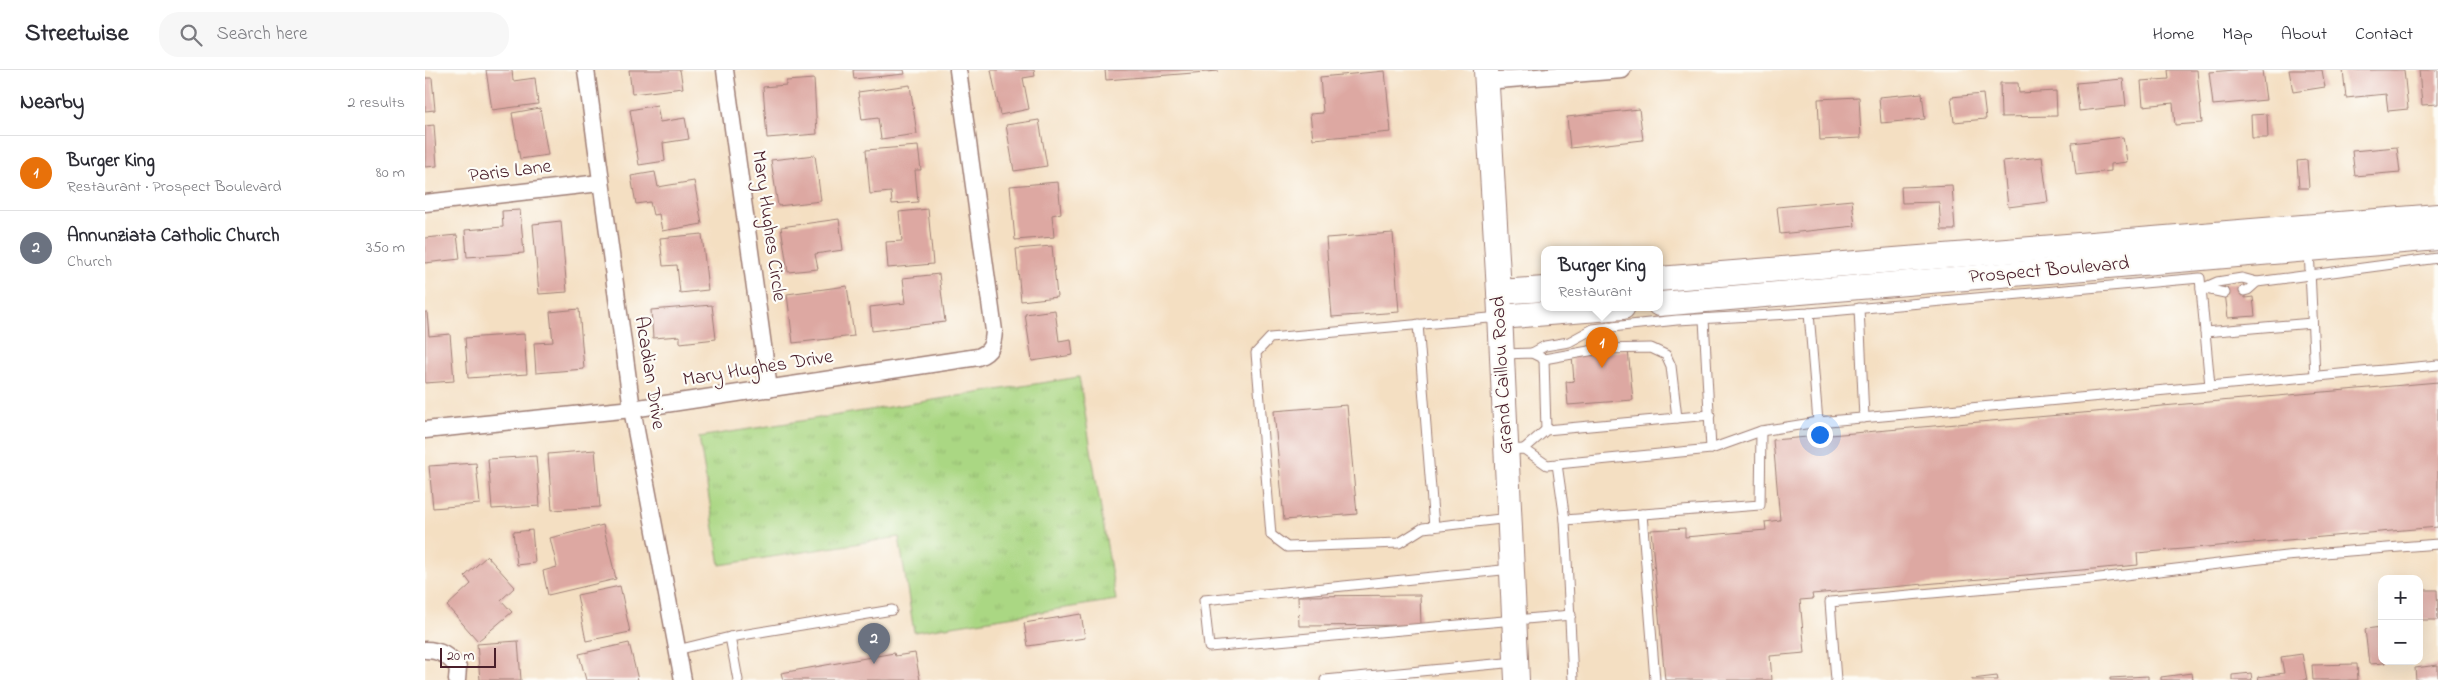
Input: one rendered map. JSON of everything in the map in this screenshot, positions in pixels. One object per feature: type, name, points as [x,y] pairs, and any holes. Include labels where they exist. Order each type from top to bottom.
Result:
[{"type":"main road","name":"Grand Caillou Road","points":[[1486,76],[1502,354],[1515,449],[1510,518],[1517,671]]},
{"type":"main road","name":"Prospect Boulevard","points":[[1663,304],[1748,307],[2199,268],[2309,249],[2437,242]]},
{"type":"main road","name":"Prospect Boulevard","points":[[1663,279],[2437,242]]},
{"type":"main road","points":[[1499,292],[1541,289]]},
{"type":"main road","points":[[1500,317],[1591,319],[1612,311]]},
{"type":"street","name":"Acadian Drive","points":[[586,70],[632,409],[683,680]]},
{"type":"street","name":"Mary Hughes Circle","points":[[725,70],[769,389]]},
{"type":"street","name":"Mary Hughes Drive","points":[[425,430],[632,409],[978,358],[987,354],[993,346],[994,331],[958,70]]},
{"type":"street","points":[[1486,76],[1622,70]]},
{"type":"street","name":"Paris Lane","points":[[425,203],[601,182]]},
{"type":"street","points":[[425,650],[440,652],[451,658],[458,668],[457,680]]},
{"type":"lane","points":[[2203,289],[2217,282],[2242,278],[2257,282],[2310,274],[2437,242]]},
{"type":"lane","points":[[2309,249],[2315,377]]},
{"type":"lane","points":[[2199,268],[2203,289],[2210,386]]},
{"type":"lane","points":[[2244,291],[2257,282]]},
{"type":"lane","points":[[1502,354],[1532,353],[1545,346],[1569,342],[1591,319],[1704,319],[1748,307],[1809,314],[1859,308],[1955,289]]},
{"type":"lane","points":[[2203,289],[2225,294]]},
{"type":"lane","points":[[1859,308],[1864,418]]},
{"type":"lane","points":[[1809,314],[1818,422]]},
{"type":"lane","points":[[1500,317],[1270,338],[1256,353],[1271,535],[1287,547],[1399,543],[1423,528],[1510,518]]},
{"type":"lane","points":[[1704,319],[1711,449]]},
{"type":"lane","points":[[2205,332],[2312,323]]},
{"type":"lane","points":[[1419,324],[1433,527]]},
{"type":"lane","points":[[1532,353],[1543,359],[1600,349],[1651,348],[1666,355],[1671,366],[1677,418]]},
{"type":"lane","points":[[1543,359],[1546,430]]},
{"type":"lane","points":[[1515,449],[1547,465],[1711,449],[1761,431],[1818,422],[2438,366]]},
{"type":"lane","points":[[1515,449],[1546,430],[1710,415]]},
{"type":"lane","points":[[1565,520],[1760,505],[1761,431]]},
{"type":"lane","points":[[1557,464],[1565,520],[1573,680]]},
{"type":"lane","points":[[1642,514],[1655,680]]},
{"type":"lane","points":[[1836,680],[1829,602],[2091,579],[2286,556],[2438,544]]},
{"type":"lane","points":[[1512,569],[1204,600],[1209,647],[1515,622],[1571,615]]},
{"type":"lane","points":[[677,650],[730,637],[892,610]]},
{"type":"lane","points":[[730,637],[738,680]]},
{"type":"lane","points":[[1325,680],[1517,671]]},
{"type":"green space","points":[[1079,377],[1116,600],[914,632],[899,537],[720,565],[699,437]]},
{"type":"building","points":[[486,70],[512,70],[513,81],[535,78],[538,104],[492,110]]},
{"type":"building","points":[[629,70],[680,70],[683,88],[632,94]]},
{"type":"building","points":[[853,70],[904,70],[905,74],[854,79]]},
{"type":"building","points":[[991,70],[1034,70],[1035,76],[1023,78],[1029,109],[1000,115]]},
{"type":"building","points":[[1105,70],[1218,70],[1218,71],[1106,80]]},
{"type":"building","points":[[2168,70],[2197,70],[2202,123],[2175,125],[2173,103],[2143,106],[2141,81],[2169,79]]},
{"type":"building","points":[[2262,70],[2266,100],[2213,105],[2209,72]]},
{"type":"building","points":[[2289,70],[2322,70],[2325,87],[2293,92]]},
{"type":"building","points":[[2343,70],[2404,70],[2408,109],[2388,111],[2386,94],[2346,98]]},
{"type":"building","points":[[2419,70],[2438,70],[2438,104],[2422,105]]},
{"type":"building","points":[[1385,71],[1391,132],[1313,139],[1310,114],[1323,113],[1320,77]]},
{"type":"building","points":[[425,78],[432,78],[435,110],[425,111]]},
{"type":"building","points":[[814,79],[817,134],[767,138],[763,87],[786,85],[786,81]]},
{"type":"building","points":[[2123,79],[2126,106],[2079,111],[2076,83]]},
{"type":"building","points":[[2000,83],[2018,83],[2019,93],[2056,91],[2057,116],[2001,117]]},
{"type":"building","points":[[910,85],[917,134],[881,139],[878,118],[862,120],[858,92]]},
{"type":"building","points":[[1922,93],[1925,119],[1881,123],[1879,97]]},
{"type":"building","points":[[1983,94],[1986,119],[1954,122],[1951,97]]},
{"type":"building","points":[[1859,97],[1861,138],[1820,140],[1818,99]]},
{"type":"building","points":[[657,105],[660,122],[685,118],[689,139],[663,143],[665,161],[639,165],[630,110]]},
{"type":"building","points":[[540,108],[548,155],[520,159],[512,113]]},
{"type":"building","points":[[1639,109],[1643,140],[1570,148],[1567,117]]},
{"type":"building","points":[[2267,114],[2268,138],[2252,138],[2251,115]]},
{"type":"building","points":[[1039,120],[1047,166],[1014,171],[1006,125]]},
{"type":"building","points":[[434,125],[437,166],[425,167],[425,126]]},
{"type":"building","points":[[2123,137],[2127,162],[2111,164],[2111,171],[2076,175],[2072,143]]},
{"type":"building","points":[[918,146],[921,170],[915,170],[918,202],[892,204],[891,192],[870,194],[866,150]]},
{"type":"building","points":[[2397,147],[2400,172],[2355,176],[2352,151]]},
{"type":"building","points":[[815,155],[821,201],[778,206],[771,160]]},
{"type":"building","points":[[2042,157],[2048,202],[2008,207],[2003,161]]},
{"type":"building","points":[[2307,160],[2309,188],[2299,188],[2297,161]]},
{"type":"building","points":[[655,172],[658,187],[694,181],[702,224],[662,231],[659,214],[653,215],[650,202],[636,204],[631,176]]},
{"type":"building","points":[[1058,182],[1061,213],[1052,215],[1054,237],[1015,240],[1010,186]]},
{"type":"building","points":[[1952,185],[1955,230],[1941,230],[1939,202],[1902,203],[1901,187]]},
{"type":"building","points":[[1852,200],[1855,226],[1780,234],[1777,207]]},
{"type":"building","points":[[928,209],[933,264],[888,268],[886,242],[902,241],[899,212]]},
{"type":"building","points":[[520,210],[524,253],[467,257],[465,230],[503,227],[502,211]]},
{"type":"building","points":[[839,219],[843,250],[815,254],[818,269],[788,272],[781,227]]},
{"type":"building","points":[[561,221],[567,292],[539,294],[533,224]]},
{"type":"building","points":[[1393,233],[1399,312],[1332,317],[1326,238]]},
{"type":"building","points":[[702,234],[708,290],[680,293],[677,265],[663,266],[660,238]]},
{"type":"building","points":[[457,235],[460,259],[425,263],[425,238]]},
{"type":"building","points":[[1052,246],[1057,297],[1021,301],[1016,249]]},
{"type":"building","points":[[939,274],[945,322],[872,331],[870,307],[906,303],[903,278]]},
{"type":"building","points":[[2243,282],[2245,298],[2253,297],[2255,316],[2228,318],[2224,284]]},
{"type":"building","points":[[847,286],[854,336],[793,343],[787,294]]},
{"type":"building","points":[[712,305],[716,339],[680,343],[680,336],[653,338],[651,310]]},
{"type":"building","points":[[579,309],[584,369],[536,373],[534,343],[553,342],[550,312]]},
{"type":"building","points":[[1055,310],[1059,341],[1071,339],[1073,355],[1032,361],[1025,314]]},
{"type":"building","points":[[425,312],[427,312],[429,336],[450,334],[454,381],[425,383]]},
{"type":"building","points":[[524,334],[527,374],[468,378],[465,338]]},
{"type":"building","points":[[1628,350],[1633,400],[1568,405],[1566,382],[1574,381],[1572,355]]},
{"type":"building","points":[[2438,382],[2438,527],[2137,553],[2138,565],[1812,594],[1813,599],[1800,600],[1805,653],[1770,656],[1772,680],[1665,680],[1651,530],[1685,528],[1685,537],[1766,530],[1765,522],[1780,520],[1773,440]]},
{"type":"building","points":[[1347,405],[1357,514],[1284,520],[1274,411]]},
{"type":"building","points":[[595,450],[600,507],[552,510],[548,454]]},
{"type":"building","points":[[536,456],[540,506],[492,509],[488,459]]},
{"type":"building","points":[[476,463],[480,504],[433,508],[429,466]]},
{"type":"building","points":[[603,525],[616,579],[548,595],[543,571],[557,567],[550,538]]},
{"type":"building","points":[[532,530],[535,563],[517,565],[513,532]]},
{"type":"building","points":[[487,556],[515,587],[501,600],[512,612],[478,641],[447,606],[471,584],[465,576]]},
{"type":"building","points":[[620,586],[630,632],[586,641],[577,595]]},
{"type":"building","points":[[2423,590],[2437,590],[2438,620],[2423,620]]},
{"type":"building","points":[[1420,595],[1421,625],[1299,626],[1298,596]]},
{"type":"building","points":[[1081,614],[1085,638],[1028,646],[1024,623]]},
{"type":"building","points":[[2378,627],[2378,663],[2369,664],[2365,629]]},
{"type":"building","points":[[518,641],[521,680],[480,680],[477,644]]},
{"type":"building","points":[[629,643],[638,680],[586,680],[579,654]]},
{"type":"building","points":[[894,653],[895,656],[915,653],[920,680],[783,680],[781,673]]},
{"type":"building","points":[[2302,654],[2307,680],[2259,680],[2258,677],[2284,673],[2281,657]]},
{"type":"building","points":[[2357,664],[2358,680],[2313,680],[2312,665]]},
{"type":"building","points":[[2438,665],[2438,680],[2416,680],[2415,668]]},
{"type":"building","points":[[2192,673],[2193,680],[2161,680],[2161,677]]},
{"type":"building","points":[[2251,673],[2252,680],[2232,680],[2232,675]]},
{"type":"building","points":[[1997,676],[1998,680],[1972,680],[1972,679]]},
{"type":"building","points":[[2148,676],[2148,680],[2110,680],[2110,678]]},
{"type":"place","name":"Burger King","points":[[1602,368]]},
{"type":"place","name":"Annunziata Catholic Church","points":[[874,664]]}]
